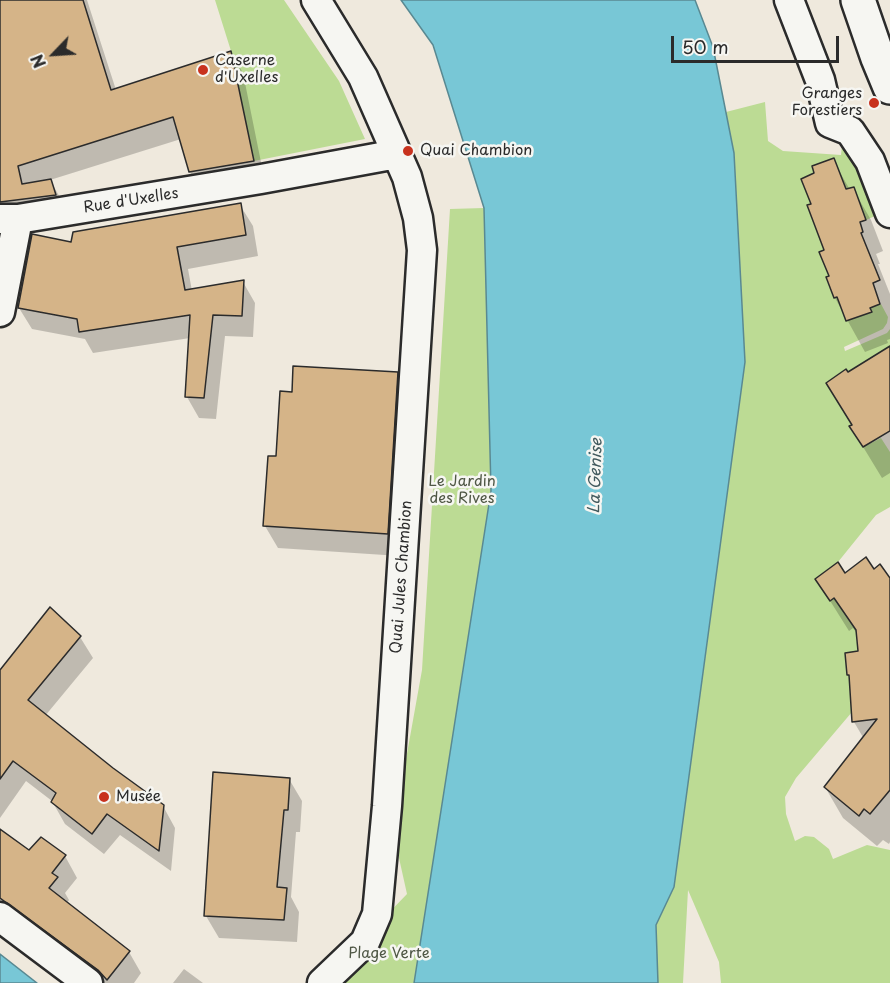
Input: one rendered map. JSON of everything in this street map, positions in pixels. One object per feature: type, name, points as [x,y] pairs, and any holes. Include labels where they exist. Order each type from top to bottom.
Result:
[{"type":"main road","points":[[858,0],[890,87]]},
{"type":"main road","points":[[869,0],[890,33]]},
{"type":"street","name":"Quai Jules Chambion","points":[[316,0],[363,77],[407,177],[418,218],[422,250],[387,806],[377,914],[365,942],[322,983]]},
{"type":"street","points":[[789,0],[820,80],[830,123],[850,132],[870,161],[890,213]]},
{"type":"street","name":"Rue d'Uxelles","points":[[9,219],[261,179],[397,154]]},
{"type":"street","points":[[0,312],[9,219]]},
{"type":"street","points":[[0,917],[88,983]]},
{"type":"green space","points":[[215,0],[284,0],[339,81],[365,139],[254,161],[231,51]]},
{"type":"green space","points":[[765,102],[768,141],[783,151],[841,155],[843,136],[884,212],[866,220],[854,187],[846,189],[834,158],[812,166],[814,173],[801,179],[811,204],[807,205],[815,227],[828,248],[819,252],[829,276],[826,278],[834,298],[837,297],[846,321],[871,312],[870,308],[881,304],[888,317],[883,329],[844,347],[845,351],[887,333],[890,329],[890,346],[857,366],[851,376],[846,369],[826,383],[847,417],[856,422],[849,427],[863,447],[881,438],[890,452],[890,507],[876,515],[838,562],[815,579],[830,601],[834,598],[850,622],[858,617],[856,634],[858,651],[845,653],[847,675],[865,673],[852,712],[796,778],[785,797],[786,814],[795,841],[805,836],[814,837],[829,849],[833,859],[867,845],[890,850],[890,983],[721,983],[719,962],[688,890],[683,983],[658,983],[656,925],[674,887],[745,362],[734,154],[726,112]]},
{"type":"green space","name":"Le Jardin des Rives","points":[[484,208],[491,491],[414,983],[321,983],[407,894],[397,849],[396,815],[422,670],[450,209]]},
{"type":"water","name":"La Genise","points":[[401,0],[695,0],[713,47],[734,153],[745,362],[674,887],[656,925],[658,983],[414,983],[491,491],[484,208],[433,45]]},
{"type":"water","points":[[0,954],[37,983],[0,983]]},
{"type":"building","points":[[0,0],[83,0],[111,90],[231,51],[254,161],[189,172],[173,117],[18,166],[22,184],[51,179],[56,195],[0,202]]},
{"type":"building","points":[[834,158],[846,189],[854,187],[866,220],[860,222],[863,232],[861,233],[880,280],[873,283],[880,304],[870,308],[872,312],[846,321],[826,277],[829,276],[819,252],[824,250],[807,205],[811,204],[801,179],[814,173],[812,166]]},
{"type":"building","points":[[241,203],[246,235],[177,247],[185,290],[244,280],[242,316],[213,315],[204,398],[185,397],[190,315],[79,332],[77,319],[18,308],[32,234],[71,242],[73,232]]},
{"type":"building","points":[[890,346],[890,431],[863,447],[826,383],[846,369],[848,372]]},
{"type":"building","points":[[293,366],[398,372],[388,534],[263,526],[268,456],[276,456],[280,391],[292,392]]},
{"type":"building","points":[[866,557],[874,569],[880,564],[890,578],[890,790],[870,814],[864,809],[859,816],[824,787],[877,719],[852,722],[845,653],[858,651],[856,630],[834,598],[830,601],[815,579],[838,562],[845,573]]},
{"type":"building","name":"Musée","points":[[50,607],[81,636],[28,700],[113,768],[164,805],[159,851],[107,814],[92,834],[51,802],[56,793],[13,761],[0,779],[0,670]]},
{"type":"building","points":[[213,772],[290,778],[288,810],[284,810],[277,887],[287,888],[284,920],[204,916]]},
{"type":"building","points":[[0,829],[29,850],[41,837],[66,855],[52,873],[58,877],[49,888],[130,951],[107,980],[98,970],[0,898]]},
{"type":"place","name":"Caserne d'Uxelles","points":[[203,70]]},
{"type":"place","name":"Granges Forestiers","points":[[874,103]]},
{"type":"place","name":"Quai Chambion","points":[[408,151]]},
{"type":"place","name":"Musée","points":[[104,797]]},
{"type":"park label","name":"Plage Verte","points":[[389,954]]}]
